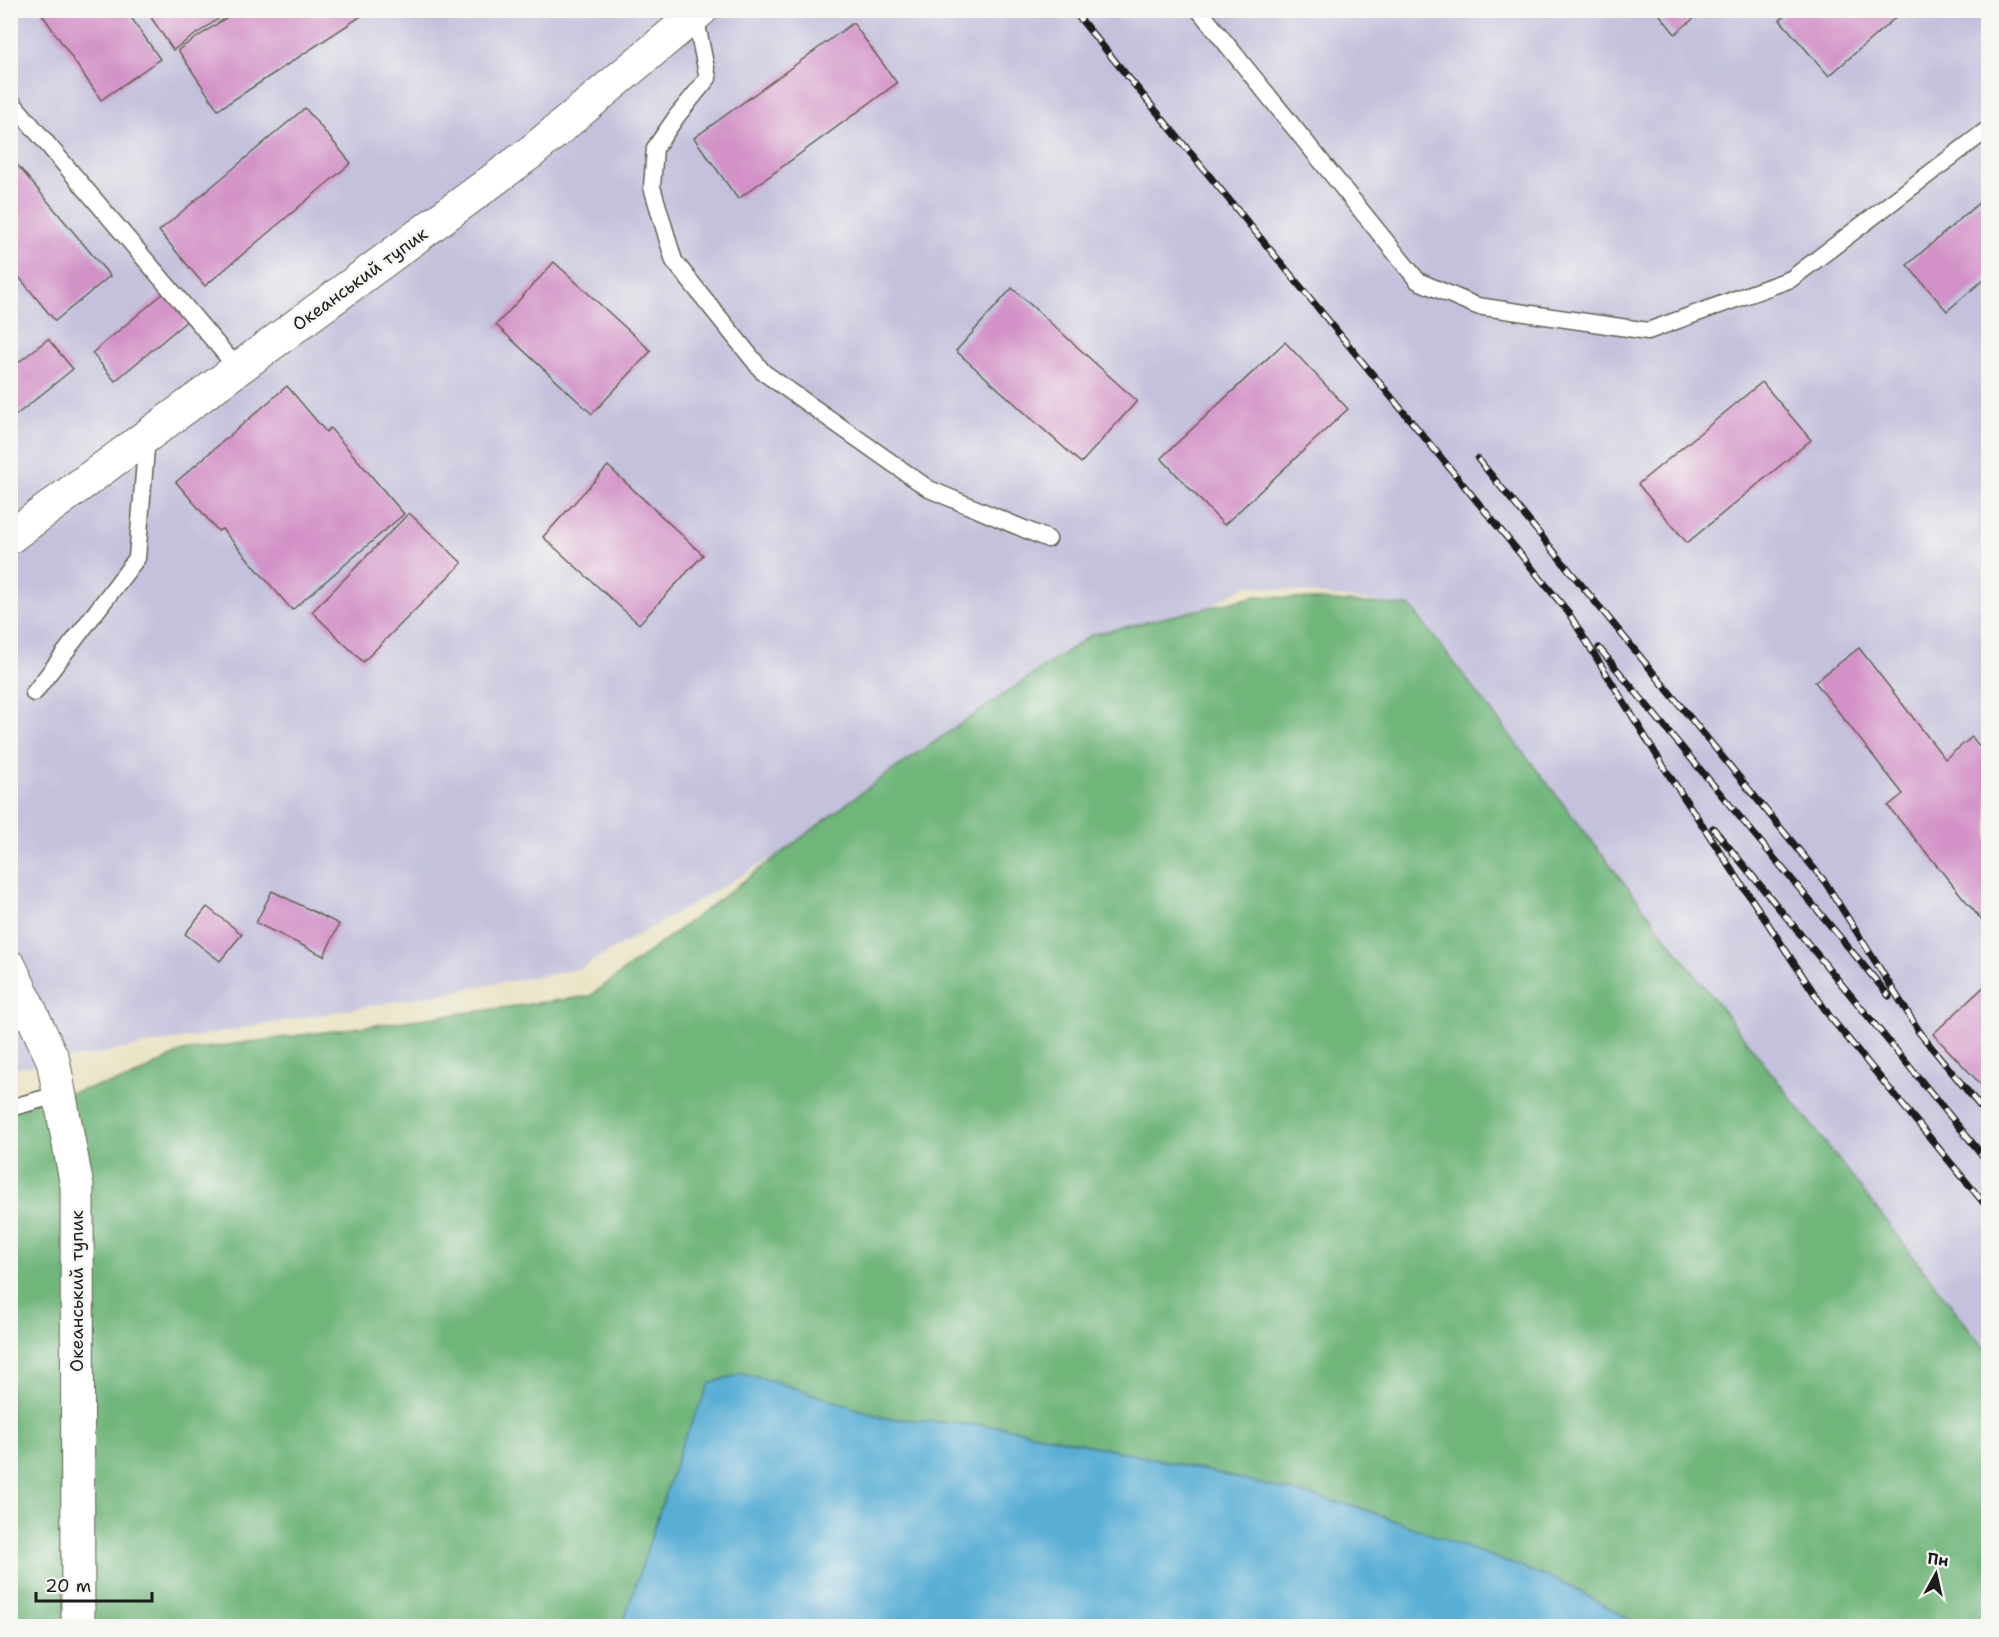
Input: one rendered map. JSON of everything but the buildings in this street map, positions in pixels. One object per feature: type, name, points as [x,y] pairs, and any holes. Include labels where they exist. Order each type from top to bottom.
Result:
[{"type":"street","name":"Океанський тупик","points":[[10,537],[530,153],[698,13]]},
{"type":"street","name":"Океанський тупик","points":[[10,967],[53,1060],[76,1186],[78,1626]]},
{"type":"lane","points":[[1199,10],[1418,281],[1477,306],[1648,331],[1791,279],[1989,129]]},
{"type":"lane","points":[[698,13],[708,78],[655,148],[652,187],[674,261],[763,372],[929,489],[1047,539]]},
{"type":"lane","points":[[10,100],[238,369]]},
{"type":"lane","points":[[34,693],[138,558],[147,436]]},
{"type":"lane","points":[[10,1108],[60,1094]]},
{"type":"shaded area","points":[[11,11],[1988,11],[1988,1361],[1376,602],[1247,585],[579,969],[11,1069]]},
{"type":"green space","points":[[1257,596],[1410,606],[1988,1353],[1988,1626],[1642,1626],[1566,1584],[1357,1507],[1173,1463],[1004,1427],[884,1418],[774,1381],[681,1446],[622,1626],[11,1626],[10,1106],[129,1079],[183,1051],[590,996],[877,781],[1091,635]]},
{"type":"water","points":[[741,1374],[774,1381],[884,1418],[1004,1427],[1173,1463],[1357,1507],[1566,1584],[1642,1626],[622,1626],[681,1446],[710,1383]]},
{"type":"railway","points":[[1073,10],[1568,612],[1669,775],[1830,1017],[1988,1208]]},
{"type":"railway","points":[[1478,459],[1825,882],[1923,1037]]},
{"type":"railway","points":[[1599,648],[1889,996]]},
{"type":"railway","points":[[1713,828],[1988,1162]]},
{"type":"railway","points":[[1918,1031],[1988,1116]]}]
